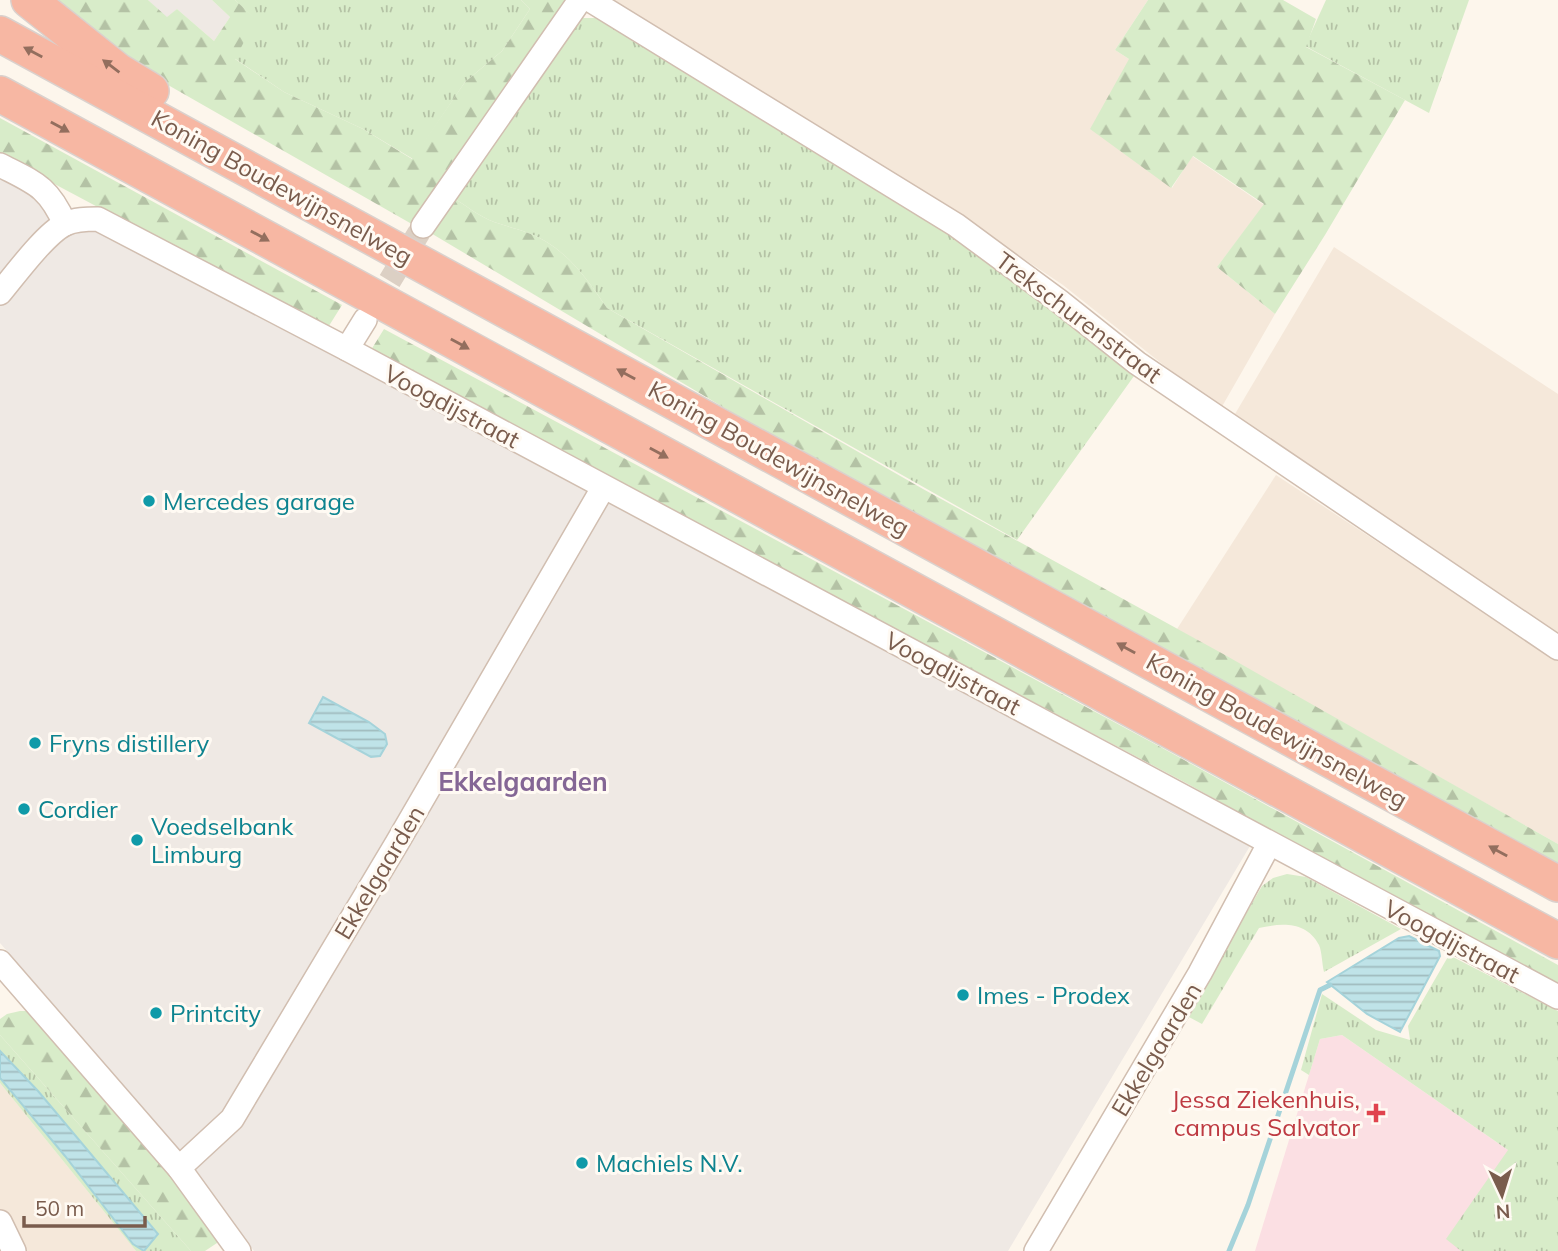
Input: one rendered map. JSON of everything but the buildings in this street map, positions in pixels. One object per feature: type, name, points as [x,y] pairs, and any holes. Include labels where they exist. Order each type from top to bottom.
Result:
[{"type":"highway","points":[[29,0],[118,71],[215,130],[287,189]]},
{"type":"highway","name":"Koning Boudewijnsnelweg","points":[[0,34],[1558,884]]},
{"type":"highway","name":"Koning Boudewijnsnelweg","points":[[0,94],[1558,942]]},
{"type":"street","points":[[423,226],[580,0]]},
{"type":"street","name":"Trekschurenstraat","points":[[590,0],[956,225],[1137,363],[1558,648]]},
{"type":"street","points":[[0,165],[41,187],[55,203],[65,224],[38,248],[0,293]]},
{"type":"street","name":"Voogdijstraat","points":[[65,224],[82,219],[98,219],[929,659],[1558,997]]},
{"type":"street","points":[[347,349],[365,320]]},
{"type":"street","name":"Ekkelgaarden","points":[[178,1168],[232,1119],[603,488]]},
{"type":"street","name":"Ekkelgaarden","points":[[1036,1251],[1200,973],[1269,844]]},
{"type":"street","points":[[0,962],[178,1168],[239,1251]]},
{"type":"street","points":[[0,1222],[15,1251]]},
{"type":"shaded area","points":[[148,0],[212,0],[230,17],[214,41],[177,9],[167,18]]},
{"type":"shaded area","points":[[607,0],[1148,0],[1115,50],[1129,59],[1172,188],[1192,156],[1264,205],[1217,267],[1275,314],[1220,410],[1063,285],[934,199]]},
{"type":"shaded area","points":[[0,175],[1250,846],[1008,1251],[254,1251],[188,1160],[0,943]]},
{"type":"shaded area","points":[[1334,247],[1558,394],[1558,638],[1235,414]]},
{"type":"shaded area","points":[[1276,475],[1558,661],[1558,844],[1177,629]]},
{"type":"shaded area","name":"Jessa Ziekenhuis, campus Salvator","points":[[1342,1035],[1508,1150],[1536,1251],[1255,1251],[1320,1039]]},
{"type":"shaded area","points":[[0,1083],[136,1251],[27,1251],[0,1209]]},
{"type":"green space","points":[[48,0],[148,0],[167,17],[177,9],[214,41],[230,17],[212,0],[235,0],[256,19],[235,59],[284,92],[363,129],[412,159],[465,82],[502,51],[530,9],[521,0],[569,0],[417,227],[98,45]]},
{"type":"green space","points":[[235,0],[521,0],[530,9],[502,51],[465,82],[413,159],[363,129],[284,92],[234,58],[255,19]]},
{"type":"green space","points":[[1148,0],[1283,0],[1316,19],[1306,47],[1405,100],[1275,314],[1217,267],[1264,204],[1193,156],[1171,188],[1090,129],[1129,59],[1115,50]]},
{"type":"green space","points":[[1326,0],[1469,0],[1429,113],[1305,46]]},
{"type":"green space","points":[[583,18],[597,18],[610,24],[990,260],[1134,376],[1017,540],[607,308],[579,271],[555,247],[533,235],[489,220],[452,197],[575,22]]},
{"type":"green space","points":[[0,118],[342,305],[327,329],[0,155]]},
{"type":"green space","points":[[452,197],[489,220],[533,235],[555,247],[579,271],[607,308],[923,489],[1225,655],[1558,844],[1558,863],[1347,751],[765,432],[429,232]]},
{"type":"green space","points":[[384,329],[1155,744],[1558,965],[1558,984],[371,350]]},
{"type":"green space","points":[[1287,874],[1306,877],[1401,929],[1324,972],[1319,945],[1307,932],[1285,925],[1259,928],[1202,1024],[1187,1016],[1262,886],[1273,878]]},
{"type":"green space","points":[[1449,955],[1558,1011],[1558,1251],[1461,1251],[1446,1239],[1508,1150],[1342,1035],[1320,1039],[1309,1075],[1301,1070],[1322,994],[1376,1030],[1410,1040],[1408,1026]]},
{"type":"green space","points":[[26,1011],[41,1019],[198,1210],[220,1241],[205,1251],[191,1251],[0,1035],[0,1019]]},
{"type":"green space","points":[[0,1035],[191,1251],[136,1251],[0,1083]]},
{"type":"water","points":[[323,697],[369,722],[385,734],[387,744],[380,756],[371,757],[309,723]]},
{"type":"water","points":[[1409,936],[1439,951],[1440,956],[1400,1032],[1367,1014],[1327,982],[1399,938]]},
{"type":"water","points":[[0,1051],[38,1091],[158,1234],[144,1251],[133,1244],[0,1078]]},
{"type":"waterway","points":[[1229,1251],[1248,1205],[1320,990],[1330,985]]},
{"type":"tunnel","points":[[372,310],[423,226]]},
{"type":"place","name":"Mercedes garage","points":[[149,501]]},
{"type":"place","name":"Fryns distillery","points":[[35,743]]},
{"type":"place","name":"Cordier","points":[[24,809]]},
{"type":"place","name":"Voedselbank Limburg","points":[[137,840]]},
{"type":"place","name":"Imes - Prodex","points":[[963,995]]},
{"type":"place","name":"Printcity","points":[[156,1013]]},
{"type":"place","name":"Jessa Ziekenhuis, campus Salvator","points":[[1376,1113]]},
{"type":"place","name":"Machiels N.V.","points":[[582,1163]]},
{"type":"district","name":"Ekkelgaarden","points":[[523,781]]}]
